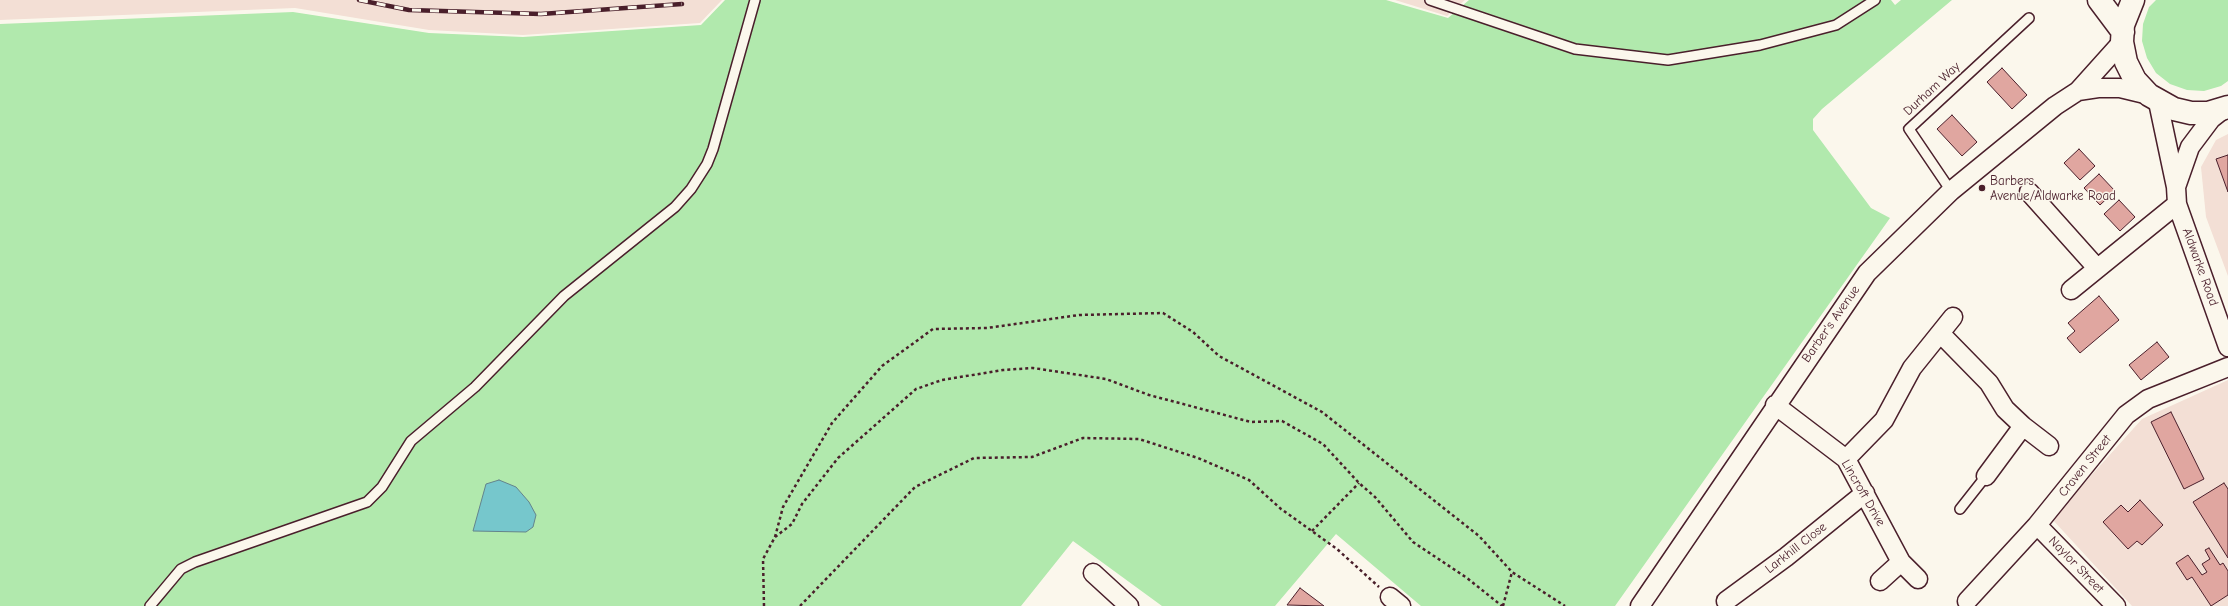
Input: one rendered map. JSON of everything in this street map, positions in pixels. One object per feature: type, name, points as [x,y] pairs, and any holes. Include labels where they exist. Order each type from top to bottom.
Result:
[{"type":"main road","points":[[2100,0],[2123,37]]},
{"type":"main road","points":[[2133,0],[2125,19],[2123,37],[2126,62],[2135,80],[2153,99],[2174,110],[2191,113],[2208,113],[2227,107]]},
{"type":"street","name":"Barber's Avenue","points":[[1640,606],[1775,405],[1867,273],[1951,191],[2055,106],[2078,91],[2123,37]]},
{"type":"street","name":"Barber's Avenue","points":[[2078,91],[2098,88],[2120,88],[2153,99]]},
{"type":"street","name":"Aldwarke Road","points":[[2153,99],[2176,196],[2228,346]]},
{"type":"street","points":[[2070,290],[2097,268],[2176,196],[2194,141],[2211,119],[2227,107]]},
{"type":"street","points":[[2029,192],[2097,268]]},
{"type":"street","points":[[1846,459],[1884,420],[1912,368],[1941,334],[1953,317]]},
{"type":"street","points":[[1941,334],[1989,383],[2005,409],[2023,426],[2049,446]]},
{"type":"street","name":"Craven Street","points":[[1967,601],[2037,525],[2126,415],[2148,399],[2228,367]]},
{"type":"street","name":"Lincroft Drive","points":[[1775,405],[1846,459],[1901,562],[1918,579]]},
{"type":"street","points":[[1986,476],[2023,426]]},
{"type":"street","name":"Larkhill Close","points":[[1726,601],[1786,557],[1865,493]]},
{"type":"street","name":"Naylor Street","points":[[2037,525],[2116,606]]},
{"type":"street","points":[[1880,581],[1901,562]]},
{"type":"street","points":[[1093,573],[1130,606]]},
{"type":"lane","points":[[150,606],[182,569],[195,562],[367,502],[382,487],[411,442],[475,387],[564,296],[674,207],[691,189],[707,164],[714,149],[755,0]]},
{"type":"lane","points":[[1430,0],[1575,49],[1668,60],[1760,45],[1836,25],[1875,0]]},
{"type":"lane","name":"Durham Way","points":[[1951,191],[1909,129],[2029,18]]},
{"type":"lane","points":[[1960,509],[1986,476]]},
{"type":"path","points":[[764,606],[763,558],[775,537],[783,507],[832,423],[882,366],[933,329],[987,328],[1079,315],[1163,312],[1193,332],[1219,356],[1322,412],[1479,536],[1512,572],[1565,606]]},
{"type":"path","points":[[775,537],[792,524],[802,504],[838,458],[916,389],[942,380],[1003,370],[1033,368],[1106,379],[1149,395],[1251,422],[1282,421],[1323,444],[1359,483],[1375,497],[1413,542],[1467,578],[1502,606],[1512,572]]},
{"type":"path","points":[[800,606],[914,487],[974,458],[1032,457],[1083,438],[1139,439],[1198,458],[1249,480],[1281,509],[1337,549],[1396,601]]},
{"type":"path","points":[[1312,530],[1359,483]]},
{"type":"shaded area","points":[[0,0],[722,0],[700,23],[523,35],[429,30],[295,8],[0,20]]},
{"type":"shaded area","points":[[1395,0],[1465,0],[1447,16]]},
{"type":"shaded area","points":[[2228,134],[2228,276],[2206,217],[2201,167],[2216,140]]},
{"type":"shaded area","points":[[2228,380],[2228,606],[2132,606],[2052,519],[2142,419]]},
{"type":"green space","points":[[725,0],[1386,0],[1448,18],[1469,0],[1891,0],[1895,5],[1901,0],[1952,0],[1822,109],[1813,119],[1813,130],[1871,208],[1890,218],[1615,606],[1421,606],[1336,534],[1275,606],[1162,606],[1073,541],[1021,606],[0,606],[0,24],[293,12],[429,33],[523,37],[701,25]]},
{"type":"green space","points":[[2156,0],[2228,0],[2228,81],[2221,86],[2204,91],[2187,90],[2170,84],[2156,73],[2147,58],[2142,41],[2143,24],[2149,7]]},
{"type":"water","points":[[499,480],[516,487],[529,502],[536,515],[533,527],[526,532],[473,531],[486,484]]},
{"type":"building","points":[[2002,68],[2027,95],[2012,109],[1987,82]]},
{"type":"building","points":[[1952,115],[1977,142],[1962,156],[1937,129]]},
{"type":"building","points":[[2079,149],[2095,166],[2080,180],[2064,163]]},
{"type":"building","points":[[2228,155],[2228,192],[2216,159]]},
{"type":"building","points":[[2099,174],[2115,191],[2100,205],[2084,188]]},
{"type":"building","points":[[2119,200],[2135,217],[2120,231],[2104,214]]},
{"type":"building","points":[[2099,296],[2119,320],[2080,353],[2067,338],[2075,331],[2068,323]]},
{"type":"building","points":[[2157,342],[2169,357],[2141,380],[2129,365]]},
{"type":"building","points":[[2171,412],[2204,479],[2184,489],[2151,422]]},
{"type":"building","points":[[2224,483],[2228,489],[2228,558],[2193,502]]},
{"type":"building","points":[[2140,500],[2163,525],[2142,545],[2137,541],[2128,549],[2103,522],[2121,505],[2128,512]]},
{"type":"building","points":[[2209,548],[2220,565],[2223,563],[2228,571],[2228,595],[2211,606],[2192,577],[2187,580],[2176,563],[2188,555],[2202,575],[2207,572],[2202,564],[2210,559],[2205,550]]},
{"type":"building","points":[[1300,588],[1324,606],[1287,605]]},
{"type":"railway","points":[[359,0],[409,10],[541,14],[682,4]]},
{"type":"place","name":"Barbers Avenue/Aldwarke Road","points":[[1982,188]]}]
